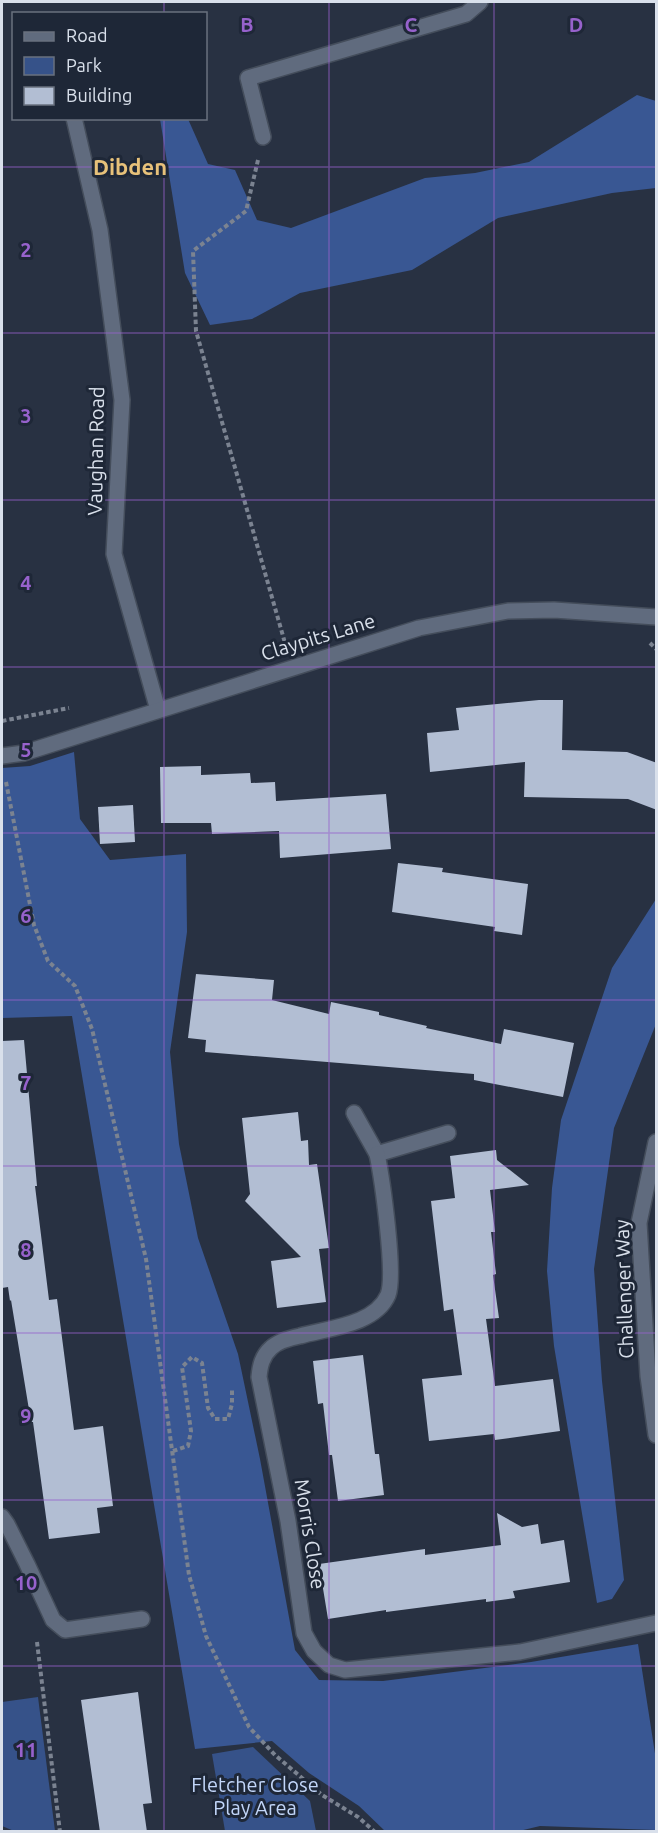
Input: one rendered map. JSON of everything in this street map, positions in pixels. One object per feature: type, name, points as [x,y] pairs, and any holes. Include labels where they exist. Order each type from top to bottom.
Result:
[{"type":"street","points":[[263,137],[248,78],[466,14],[480,2]]},
{"type":"street","name":"Vaughan Road","points":[[74,120],[100,230],[122,400],[114,554],[158,710]]},
{"type":"street","name":"Claypits Lane","points":[[2,756],[24,753],[419,628],[508,611],[554,610],[657,616]]},
{"type":"street","points":[[259,1377],[261,1361],[271,1347],[285,1340],[362,1320],[382,1305],[389,1293],[391,1272],[382,1176],[377,1154],[354,1113]]},
{"type":"street","points":[[377,1154],[448,1133]]},
{"type":"street","name":"Challenger Way","points":[[657,1142],[639,1223],[648,1376],[657,1435]]},
{"type":"street","name":"Morris Close","points":[[259,1377],[288,1521],[304,1634],[314,1651],[329,1665],[345,1670],[520,1652],[657,1623]]},
{"type":"street","points":[[2,1517],[53,1620],[65,1630],[142,1619]]},
{"type":"path","points":[[263,137],[246,211],[193,251],[195,331],[292,667]]},
{"type":"path","points":[[6,782],[34,925],[48,961],[75,986],[92,1029],[146,1259],[189,1575],[203,1626],[249,1727],[274,1755],[322,1795],[358,1817],[375,1832]]},
{"type":"path","points":[[173,1451],[188,1446],[191,1431],[182,1367],[192,1357],[202,1363],[208,1408],[215,1419],[228,1419],[232,1404],[232,1379],[259,1377]]},
{"type":"path","points":[[34,1632],[60,1832]]},
{"type":"green space","points":[[38,1697],[55,1831],[14,1831],[2,1826],[2,1702]]},
{"type":"green space","name":"Fletcher Close Play Area","points":[[253,1747],[310,1801],[316,1831],[225,1831],[212,1754]]},
{"type":"shaded area","points":[[637,95],[656,101],[656,188],[612,193],[498,218],[412,270],[300,293],[252,319],[210,325],[185,273],[160,120],[188,120],[208,164],[235,170],[257,220],[291,228],[425,178],[475,173],[529,162]]},
{"type":"shaded area","points":[[74,752],[80,819],[110,860],[186,854],[187,932],[170,1052],[179,1144],[198,1238],[238,1354],[295,1650],[319,1680],[383,1681],[531,1662],[638,1644],[656,1760],[656,1830],[540,1826],[515,1832],[385,1831],[359,1806],[309,1773],[272,1741],[195,1749],[72,1016],[2,1018],[2,768],[30,766]]},
{"type":"shaded area","points":[[656,899],[656,1024],[614,1128],[594,1269],[602,1381],[624,1580],[612,1599],[597,1603],[554,1346],[547,1271],[552,1188],[561,1120],[612,968]]},
{"type":"building","points":[[563,700],[562,750],[627,752],[657,763],[657,810],[628,799],[524,797],[525,762],[430,772],[427,733],[459,730],[456,708]]},
{"type":"building","points":[[201,766],[201,775],[250,773],[251,783],[275,782],[276,801],[386,794],[391,849],[280,858],[279,831],[212,834],[211,823],[161,823],[160,767]]},
{"type":"building","points":[[133,805],[135,842],[100,844],[98,807]]},
{"type":"building","points":[[398,863],[443,868],[442,872],[528,884],[522,935],[494,931],[495,927],[392,912]]},
{"type":"building","points":[[196,974],[274,980],[272,1000],[329,1014],[331,1002],[379,1012],[379,1015],[427,1026],[426,1028],[501,1044],[504,1029],[574,1043],[563,1097],[474,1080],[474,1074],[205,1052],[206,1040],[188,1038]]},
{"type":"building","points":[[24,1040],[37,1186],[35,1186],[49,1300],[57,1299],[74,1430],[103,1426],[113,1506],[97,1508],[100,1533],[49,1539],[33,1422],[31,1422],[11,1300],[8,1287],[2,1288],[2,1041]]},
{"type":"building","points":[[298,1112],[301,1141],[308,1140],[309,1165],[317,1164],[329,1248],[319,1249],[326,1302],[277,1308],[271,1261],[301,1257],[245,1201],[250,1194],[242,1118]]},
{"type":"building","points":[[496,1150],[497,1160],[529,1185],[490,1190],[495,1232],[491,1232],[496,1274],[493,1275],[499,1318],[486,1319],[495,1386],[553,1379],[560,1431],[495,1440],[494,1434],[429,1441],[422,1379],[462,1375],[453,1309],[444,1311],[431,1201],[455,1198],[450,1156]]},
{"type":"building","points":[[363,1355],[375,1454],[379,1454],[384,1495],[338,1501],[332,1455],[329,1455],[323,1403],[318,1404],[313,1361]]},
{"type":"building","points":[[497,1513],[522,1527],[538,1524],[541,1544],[564,1540],[570,1582],[513,1591],[515,1598],[486,1602],[486,1599],[386,1612],[386,1610],[328,1619],[319,1564],[425,1549],[425,1555],[501,1545]]},
{"type":"building","points":[[138,1692],[152,1803],[143,1804],[147,1832],[100,1832],[81,1700]]},
{"type":"district","name":"Dibden","points":[[130,167]]}]
